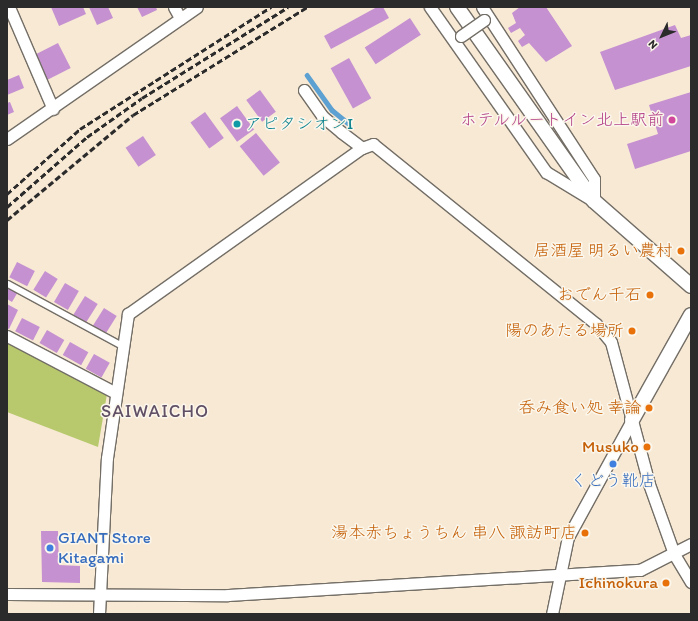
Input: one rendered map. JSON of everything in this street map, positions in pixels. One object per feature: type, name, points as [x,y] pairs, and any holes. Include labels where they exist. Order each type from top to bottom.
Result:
[{"type":"street","points":[[9,7],[52,109]]},
{"type":"street","points":[[174,7],[180,18]]},
{"type":"street","points":[[7,139],[197,7]]},
{"type":"street","points":[[430,7],[458,38],[546,172],[594,201],[691,286]]},
{"type":"street","points":[[457,7],[594,201]]},
{"type":"street","points":[[482,7],[487,19],[594,179],[594,201]]},
{"type":"street","points":[[458,38],[487,19]]},
{"type":"street","points":[[304,90],[322,116],[362,148]]},
{"type":"street","points":[[99,614],[99,593],[114,392],[121,345],[128,314],[362,148],[373,144],[596,324],[611,342],[649,484],[674,554],[691,582]]},
{"type":"street","points":[[552,614],[568,537],[691,315]]},
{"type":"street","points":[[7,336],[114,392]]},
{"type":"street","points":[[7,594],[99,593],[228,595],[561,573],[640,570],[691,544]]},
{"type":"lane","points":[[8,284],[121,345]]},
{"type":"green space","points":[[7,340],[107,394],[98,447],[7,412]]},
{"type":"building","points":[[51,7],[83,7],[86,14],[59,26]]},
{"type":"building","points":[[89,7],[108,7],[113,18],[97,25]]},
{"type":"building","points":[[137,7],[156,7],[157,10],[142,17]]},
{"type":"building","points":[[377,7],[383,7],[389,18],[331,49],[324,36]]},
{"type":"building","points":[[520,7],[546,7],[572,46],[546,62],[529,43],[522,47],[518,41],[525,35],[520,28],[511,33],[508,28],[516,23],[512,13]]},
{"type":"building","points":[[410,18],[421,35],[376,64],[365,47]]},
{"type":"building","points":[[675,25],[681,38],[691,35],[691,66],[615,90],[600,52]]},
{"type":"building","points":[[58,43],[71,68],[48,80],[35,55]]},
{"type":"building","points":[[349,58],[371,98],[353,108],[331,68]]},
{"type":"building","points":[[19,75],[24,88],[7,95],[7,80]]},
{"type":"building","points":[[260,90],[276,112],[262,122],[246,100]]},
{"type":"building","name":"ホテルルートイン北上駅前","points":[[691,92],[691,151],[635,169],[627,144],[658,134],[649,105]]},
{"type":"building","points":[[10,102],[14,112],[7,115],[7,103]]},
{"type":"building","name":"アピタシオンI","points":[[237,106],[254,129],[237,142],[220,118]]},
{"type":"building","points":[[205,112],[224,138],[209,148],[190,123]]},
{"type":"building","points":[[256,133],[280,163],[264,176],[240,146]]},
{"type":"building","points":[[143,136],[156,155],[138,167],[126,148]]},
{"type":"building","points":[[17,262],[35,271],[27,286],[9,277]]},
{"type":"building","points":[[45,271],[58,279],[46,298],[33,290]]},
{"type":"building","points":[[7,283],[19,290],[12,302],[7,299]]},
{"type":"building","points":[[65,283],[79,291],[68,310],[54,302]]},
{"type":"building","points":[[85,296],[98,304],[86,323],[73,315]]},
{"type":"building","points":[[7,304],[18,310],[9,329],[7,328]]},
{"type":"building","points":[[104,308],[117,316],[106,334],[93,326]]},
{"type":"building","points":[[22,318],[40,327],[33,340],[15,331]]},
{"type":"building","points":[[47,330],[64,340],[57,353],[40,343]]},
{"type":"building","points":[[70,342],[88,352],[81,365],[63,355]]},
{"type":"building","points":[[94,354],[110,363],[102,378],[86,369]]},
{"type":"building","name":"GIANT Store Kitagami","points":[[41,531],[58,531],[59,565],[80,566],[80,583],[42,582]]},
{"type":"waterway","points":[[307,75],[332,110],[348,123]]},
{"type":"railway","points":[[7,194],[80,129],[271,7]]},
{"type":"railway","points":[[7,207],[87,137],[142,98],[288,7]]},
{"type":"railway","points":[[7,220],[133,115],[307,7]]},
{"type":"place","name":"ホテルルートイン北上駅前","points":[[672,120]]},
{"type":"place","name":"アピタシオンI","points":[[237,124]]},
{"type":"place","name":"居酒屋 明るい農村","points":[[681,251]]},
{"type":"place","name":"おでん千石","points":[[650,295]]},
{"type":"place","name":"陽のあたる場所","points":[[632,331]]},
{"type":"place","name":"呑み食い処 幸論","points":[[649,408]]},
{"type":"place","name":"Musuko","points":[[647,447]]},
{"type":"place","name":"くどう靴店","points":[[613,464]]},
{"type":"place","name":"湯本赤ちょうちん 串八 諏訪町店","points":[[585,533]]},
{"type":"place","name":"GIANT Store Kitagami","points":[[50,548]]},
{"type":"place","name":"Ichinokura","points":[[666,583]]},
{"type":"district","name":"SAIWAICHO","points":[[155,411]]}]
